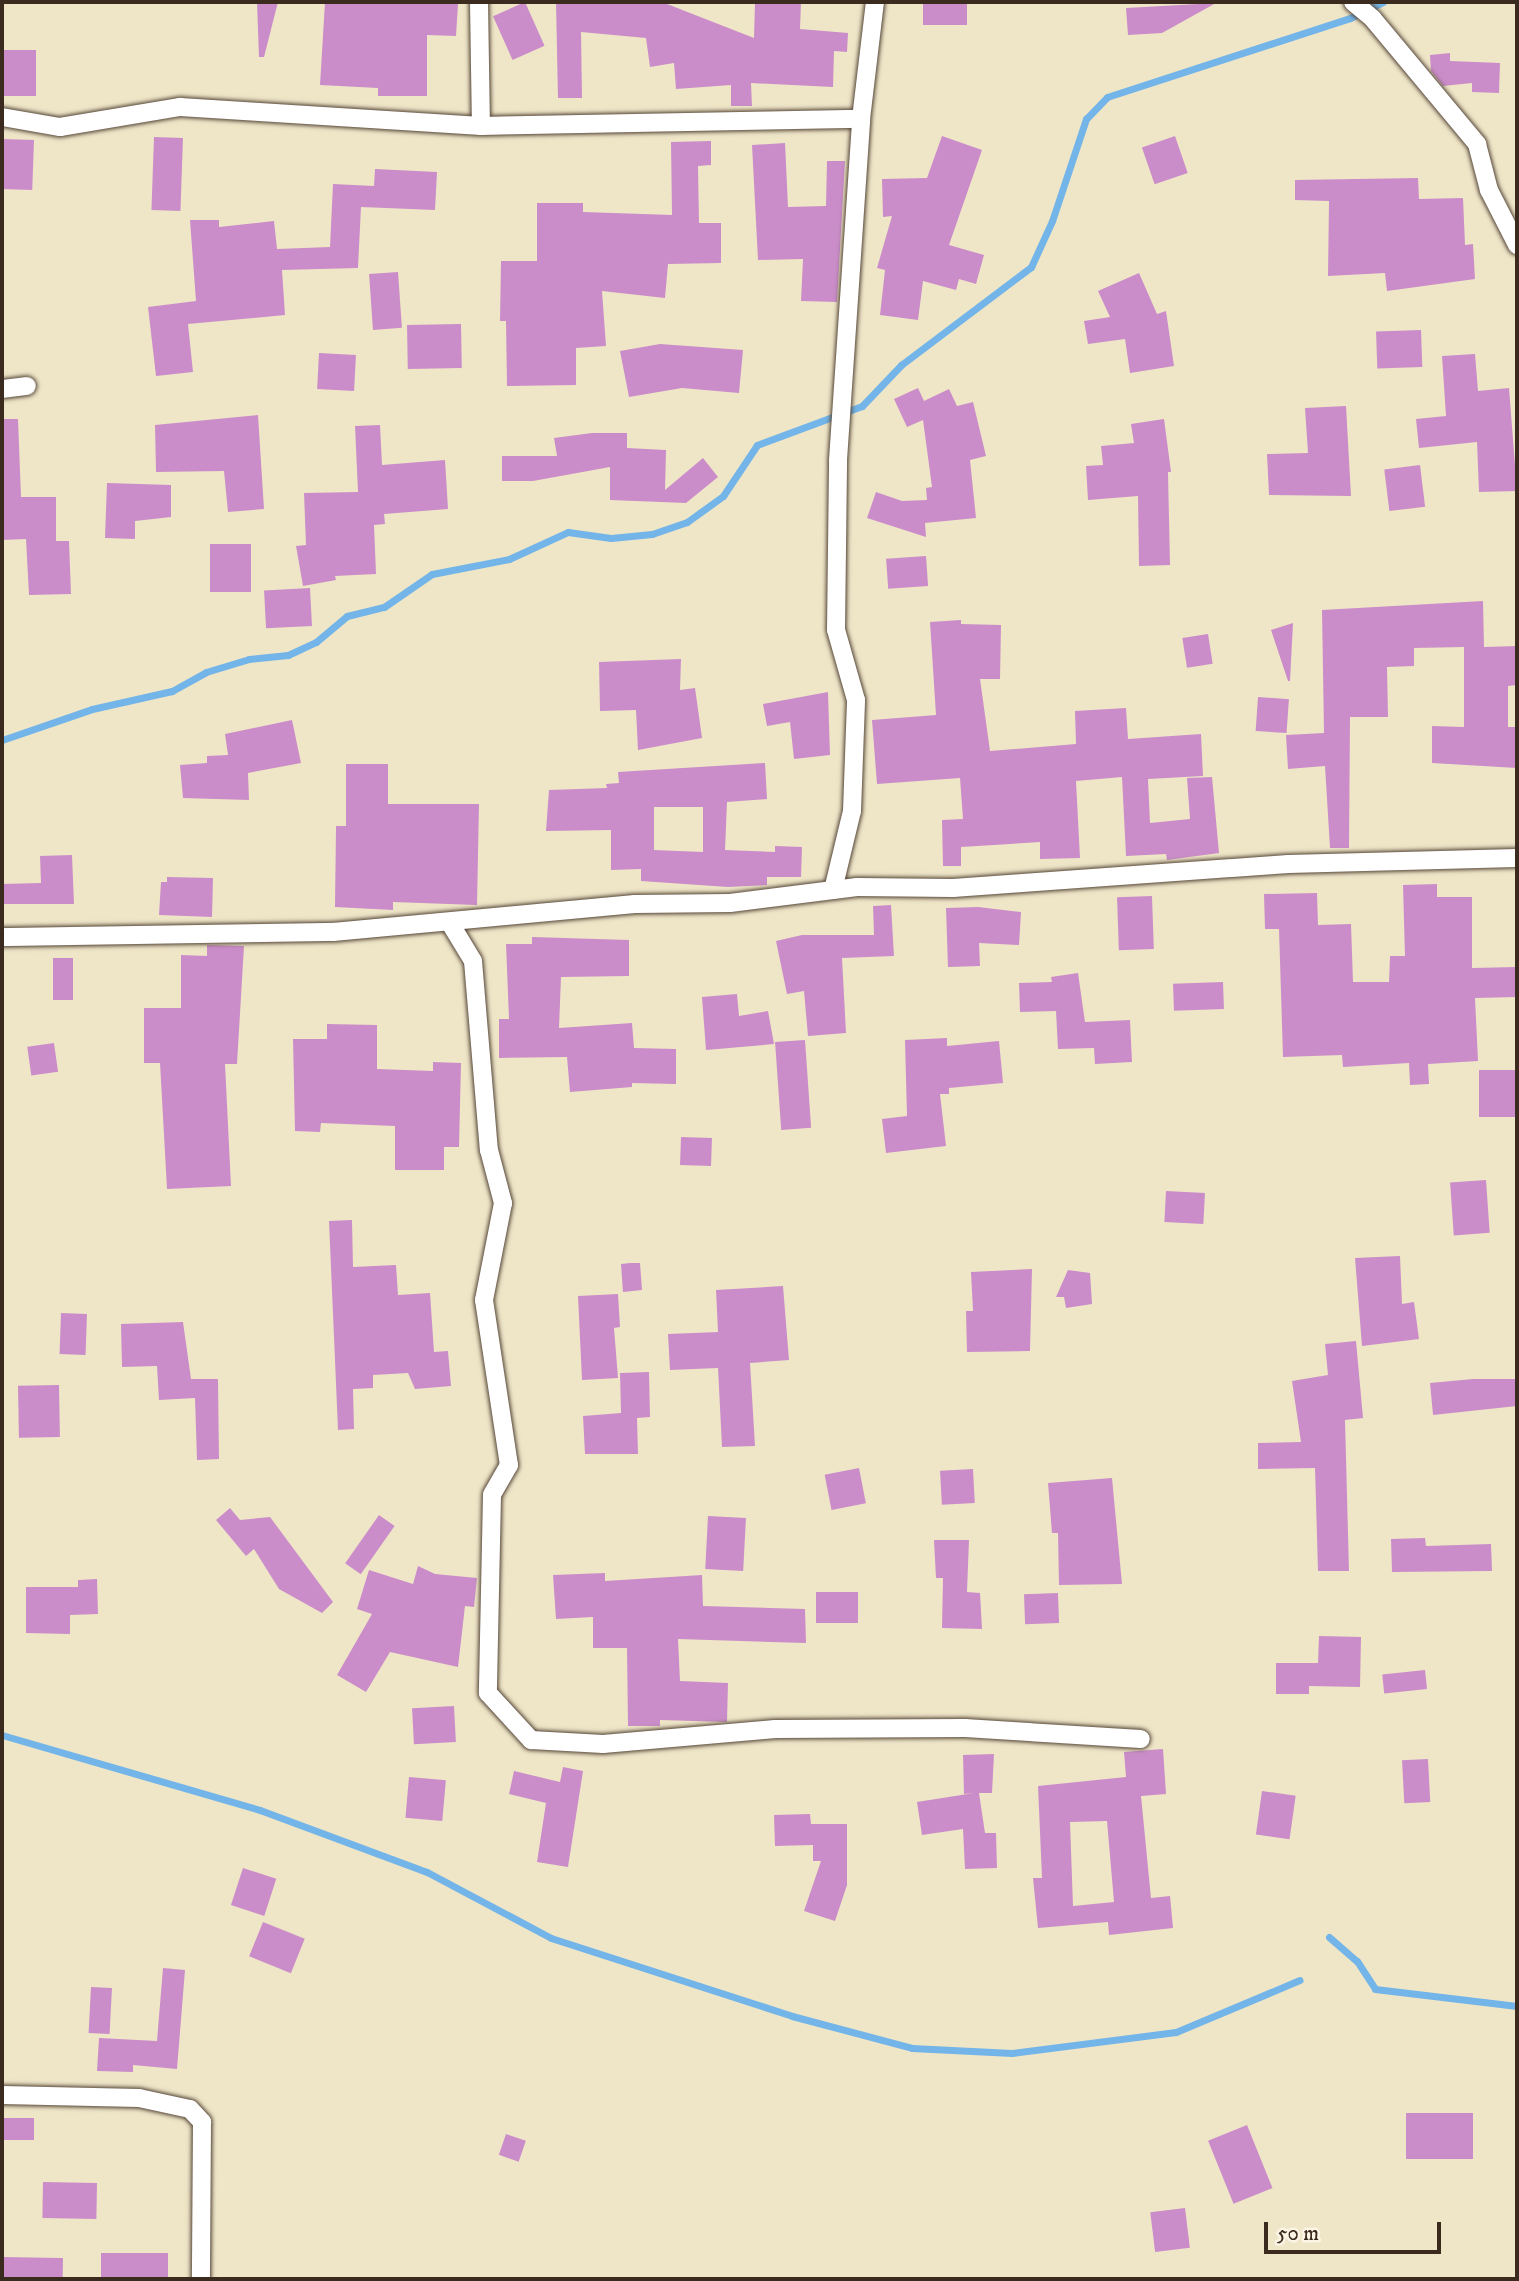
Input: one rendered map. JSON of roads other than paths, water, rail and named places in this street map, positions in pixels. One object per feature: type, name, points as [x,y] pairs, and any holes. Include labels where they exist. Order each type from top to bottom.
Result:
[{"type":"street","points":[[480,2],[481,126]]},
{"type":"street","points":[[833,890],[853,797],[856,700],[836,629],[838,460],[861,119],[875,2]]},
{"type":"street","points":[[1353,2],[1374,19],[1477,144],[1489,190],[1517,245]]},
{"type":"street","points":[[2,117],[60,127],[180,107],[481,126],[861,119]]},
{"type":"street","points":[[2,390],[27,386]]},
{"type":"street","points":[[2,937],[307,933],[450,923],[635,904],[730,903],[833,890],[953,888],[1288,864],[1517,858]]},
{"type":"street","points":[[450,923],[473,961],[489,1150],[503,1203],[484,1300],[509,1465],[492,1495],[488,1693],[531,1740],[603,1744],[775,1729],[951,1728],[1142,1739]]},
{"type":"street","points":[[2,2095],[139,2098],[190,2109],[202,2122],[201,2279]]},
{"type":"waterway","points":[[2,740],[92,709],[172,691],[206,672],[249,659],[288,655],[316,642],[347,616],[384,607],[432,574],[509,559],[568,532],[611,538],[652,534],[687,522],[723,496],[757,445],[862,406],[901,365],[1031,267],[1052,221],[1086,119],[1107,97],[1350,18],[1383,2]]},
{"type":"waterway","points":[[2,1735],[260,1810],[427,1872],[551,1938],[792,2016],[912,2048],[1012,2053],[1176,2032],[1300,1980]]},
{"type":"waterway","points":[[1329,1937],[1357,1961],[1375,1989],[1517,2006]]}]
